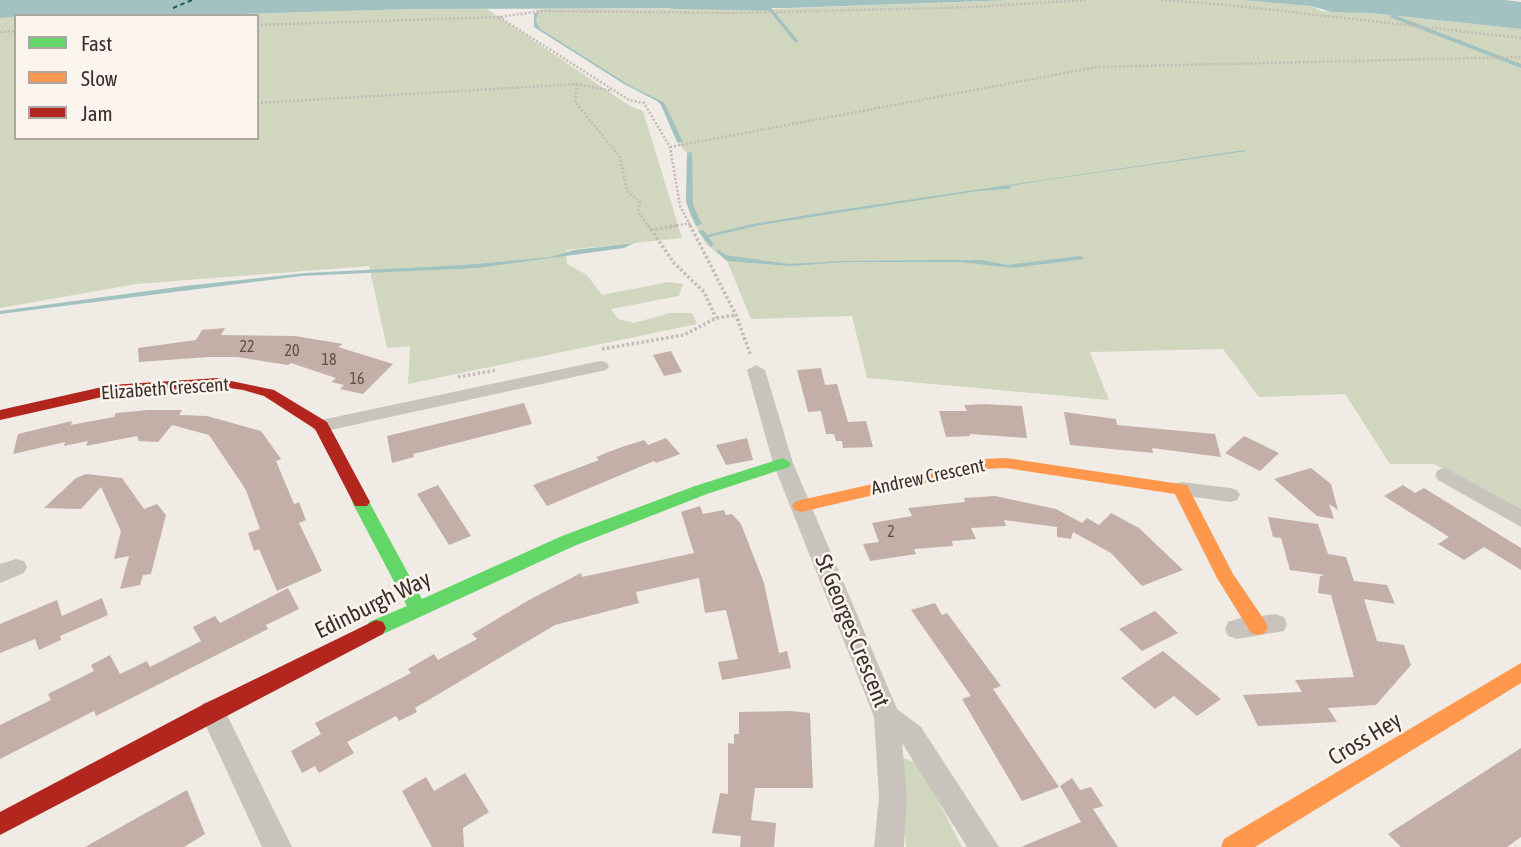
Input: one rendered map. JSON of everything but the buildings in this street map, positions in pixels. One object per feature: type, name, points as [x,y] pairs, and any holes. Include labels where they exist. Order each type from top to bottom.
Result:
[{"type":"street","points":[[321,426],[600,366]]},
{"type":"street","name":"St Georges Crescent","points":[[756,370],[783,463],[887,717],[893,797],[890,847]]},
{"type":"street","name":"Elizabeth Crescent","points":[[0,415],[111,390],[216,382],[269,393],[321,426],[417,607]]},
{"type":"street","name":"Edinburgh Way","points":[[0,824],[212,711],[417,607],[568,541],[701,490],[783,463]]},
{"type":"street","name":"Andrew Crescent","points":[[801,506],[985,464],[1006,463],[1230,495]]},
{"type":"street","points":[[1445,475],[1521,519]]},
{"type":"street","points":[[1181,489],[1226,578],[1257,627]]},
{"type":"street","name":"Cross Hey","points":[[1233,847],[1521,672]]},
{"type":"street","points":[[212,711],[277,847]]},
{"type":"street","points":[[887,717],[912,735],[984,847]]},
{"type":"path","points":[[259,25],[499,17],[542,11],[585,14],[760,12],[974,7],[1086,0]]},
{"type":"path","points":[[1161,0],[1521,38]]},
{"type":"path","points":[[168,14],[173,8]]},
{"type":"path","points":[[499,17],[629,100],[644,103],[670,147],[681,206],[736,314],[756,370]]},
{"type":"path","points":[[670,147],[1097,67],[1521,57]]},
{"type":"path","points":[[259,103],[577,84],[616,91]]},
{"type":"path","points":[[577,84],[575,102],[620,157],[627,191],[640,202],[638,211],[674,263],[704,292],[716,318]]},
{"type":"path","points":[[650,230],[690,223]]},
{"type":"path","points":[[722,317],[736,314]]},
{"type":"green space","points":[[1016,0],[1261,0],[1311,6],[1321,11],[1371,13],[1521,29],[1521,511],[1434,464],[1390,464],[1345,394],[1259,397],[1223,349],[1090,352],[1109,400],[867,378],[852,316],[751,319],[727,261],[706,244],[691,217],[686,202],[687,153],[677,142],[675,127],[664,102],[631,86],[539,28],[536,20],[537,10],[545,9],[770,9]]},
{"type":"green space","points":[[487,9],[630,106],[643,111],[682,238],[566,250],[567,264],[587,275],[602,295],[669,282],[683,284],[679,296],[611,309],[618,319],[634,323],[670,313],[692,313],[697,324],[408,384],[410,346],[387,348],[369,266],[136,284],[0,308],[0,18],[14,17],[14,140],[259,140],[259,14],[239,14]]},
{"type":"green space","points":[[901,757],[919,764],[962,847],[906,847]]},
{"type":"water","points":[[0,0],[1015,0],[788,8],[14,14],[14,17],[0,18]]},
{"type":"water","points":[[1244,0],[1505,0],[1521,2],[1521,29],[1371,13],[1332,12],[1311,6]]},
{"type":"water","points":[[534,13],[538,13],[536,20],[539,28],[631,86],[664,102],[683,142],[677,142],[657,101],[624,84],[534,27]]},
{"type":"water","points":[[1247,151],[1009,186],[1011,188],[1008,189],[978,191],[760,225],[709,237],[714,245],[711,247],[698,231],[703,230],[707,235],[826,212]]},
{"type":"water","points":[[692,152],[693,205],[702,224],[696,226],[686,202],[687,153]]},
{"type":"water","points":[[634,243],[624,248],[477,268],[301,276],[0,314],[0,311],[185,286],[306,273],[465,265],[551,257],[574,250]]},
{"type":"water","points":[[719,250],[725,255],[789,264],[842,261],[981,260],[1007,265],[1080,256],[1085,259],[1012,268],[961,262],[844,262],[791,266],[727,261],[716,251]]},
{"type":"waterway","points":[[671,7],[770,9],[796,41]]},
{"type":"waterway","points":[[1392,16],[1521,66]]},
{"type":"ferry route","points":[[173,8],[192,0]]},
{"type":"traffic: fast","points":[[376,628],[568,541],[701,490],[783,463]]},
{"type":"traffic: fast","points":[[361,502],[417,607]]},
{"type":"traffic: slow","points":[[801,506],[985,464],[1006,463],[1181,489],[1226,578],[1258,627]]},
{"type":"traffic: slow","points":[[1233,847],[1521,672]]},
{"type":"traffic: jam","points":[[0,415],[111,390],[217,382],[245,386],[269,393],[321,426],[361,502]]},
{"type":"traffic: jam","points":[[0,824],[212,711],[376,628]]}]
